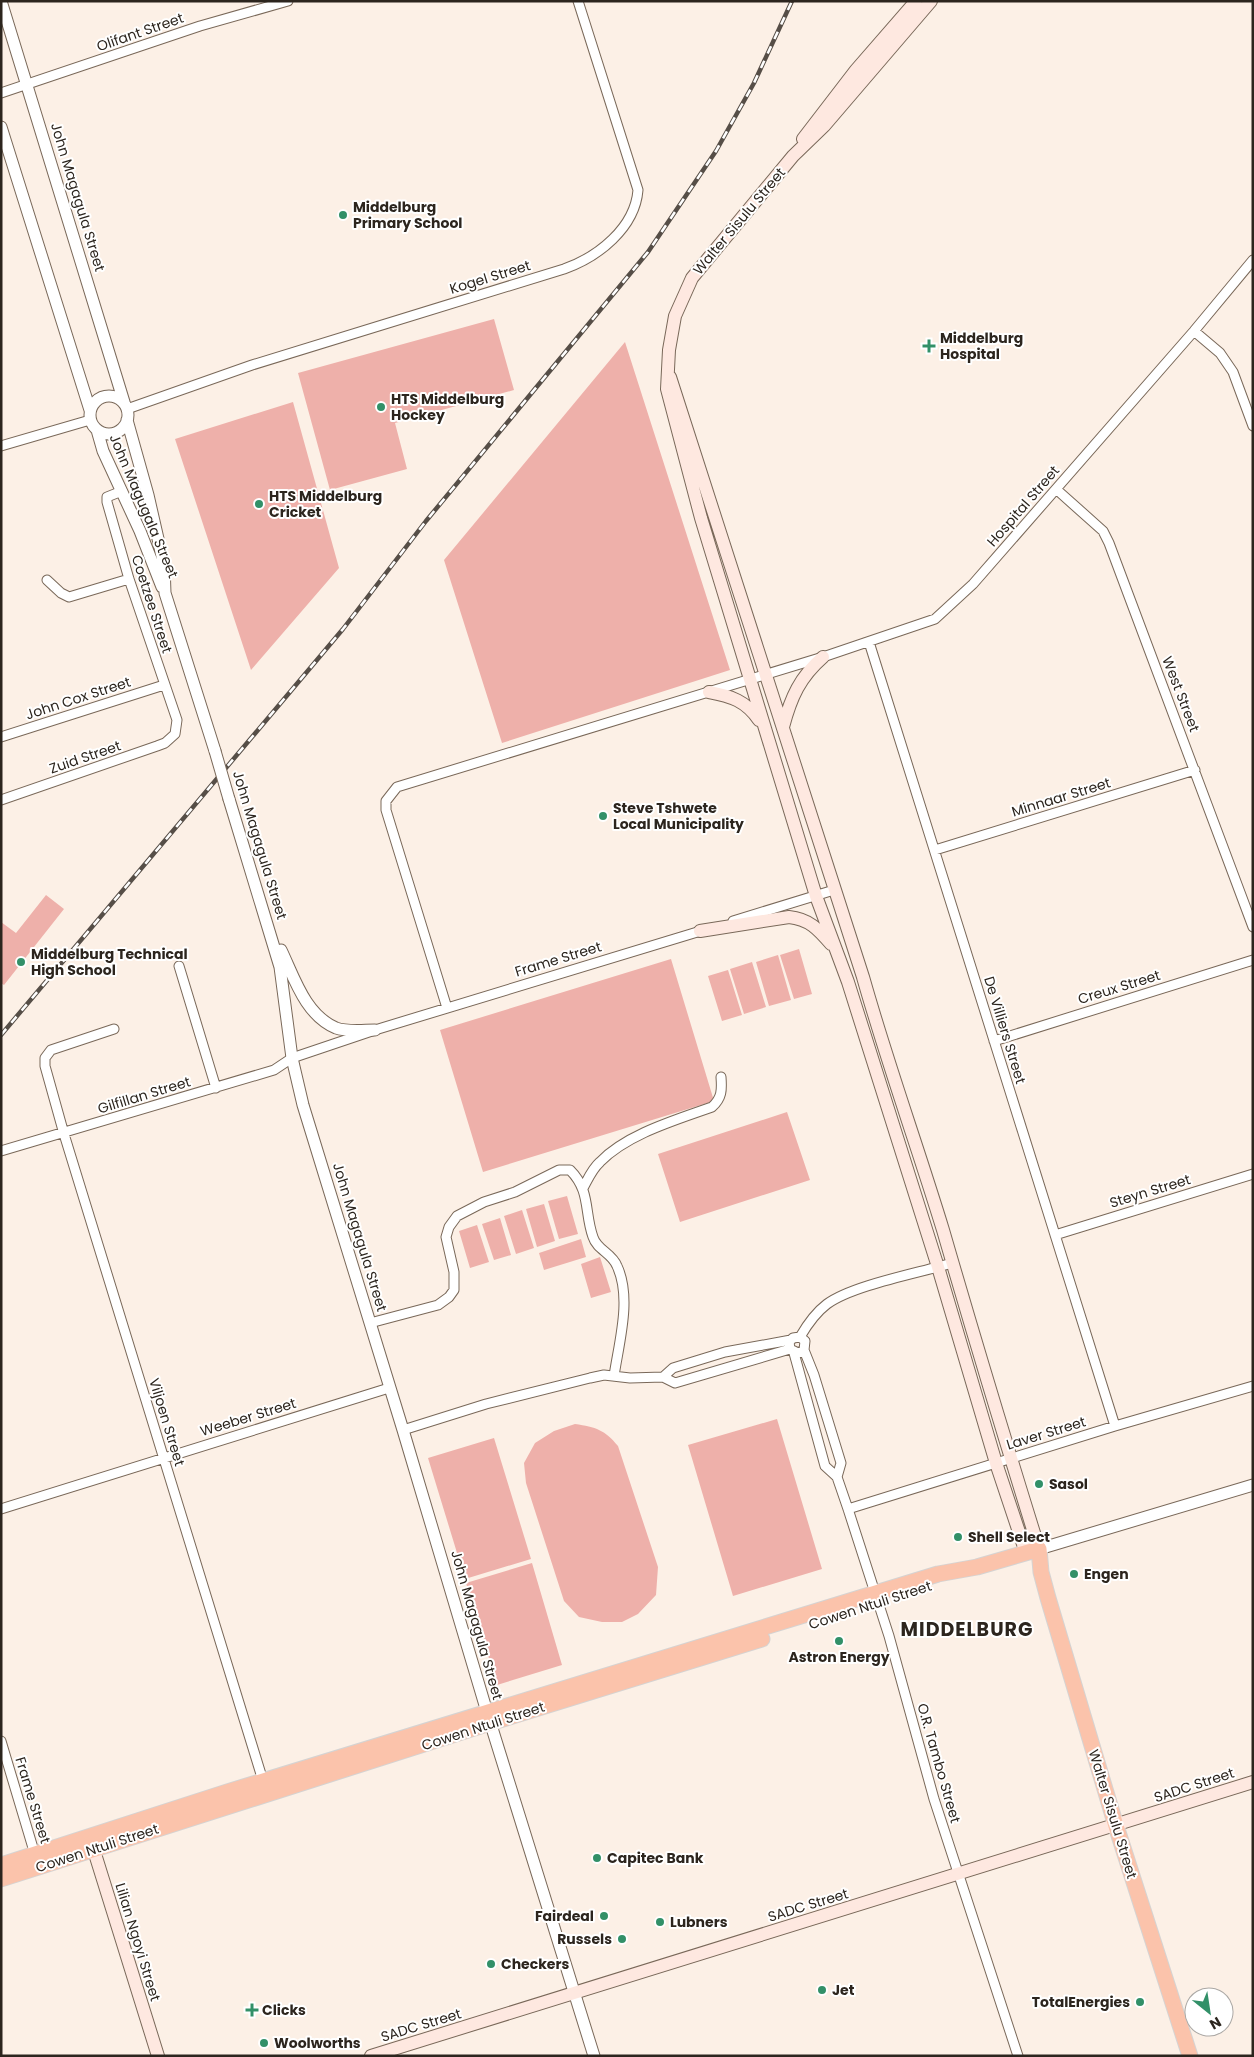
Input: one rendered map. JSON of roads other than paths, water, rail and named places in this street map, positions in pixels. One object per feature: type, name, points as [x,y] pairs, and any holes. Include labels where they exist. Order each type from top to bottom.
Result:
[{"type":"highway","name":"Cowen Ntuli Street","points":[[1,1879],[37,1860],[877,1598],[940,1583],[964,1570],[1033,1551]]},
{"type":"highway","name":"Walter Sisulu Street","points":[[1033,1551],[1041,1572],[1116,1826],[1190,2056]]},
{"type":"highway","name":"Cowen Ntuli Street","points":[[1,1864],[37,1860]]},
{"type":"main road","name":"Walter Sisulu Street","points":[[793,156],[815,121],[916,1]]},
{"type":"main road","name":"Walter Sisulu Street","points":[[931,1],[824,126],[793,156],[692,278],[675,316],[669,350],[667,389],[701,518],[816,896],[848,982],[938,1267],[996,1463],[1033,1551]]},
{"type":"main road","points":[[669,375],[675,386],[952,1263],[1010,1459],[1033,1551]]},
{"type":"main road","points":[[783,728],[794,692],[800,680],[824,657]]},
{"type":"main road","points":[[709,692],[736,699],[750,707],[765,728]]},
{"type":"main road","points":[[700,931],[789,917],[801,918],[813,924],[836,950]]},
{"type":"main road","points":[[848,982],[862,977]]},
{"type":"main road","points":[[889,1116],[903,1112]]},
{"type":"main road","name":"SADC Street","points":[[371,2056],[1253,1782]]},
{"type":"main road","name":"Lilian Ngoyi Street","points":[[91,1843],[158,2056]]},
{"type":"street","name":"John Magagula Street","points":[[2,1],[126,410],[164,565],[165,593],[271,931],[281,976],[292,1058],[303,1105],[403,1430],[488,1718],[576,1993],[594,2056]]},
{"type":"street","name":"Olifant Street","points":[[1,93],[200,26],[288,1]]},
{"type":"street","name":"Kogel Street","points":[[126,410],[252,365],[564,269],[586,260],[607,244],[633,210],[638,190],[578,1]]},
{"type":"street","points":[[1,128],[90,415]]},
{"type":"street","name":"Hospital Street","points":[[447,1008],[386,810],[389,795],[405,784],[824,657],[942,614],[973,584],[1194,331],[1253,260]]},
{"type":"street","points":[[1194,331],[1220,353],[1232,372],[1253,426]]},
{"type":"street","points":[[90,415],[93,404],[105,396],[112,396],[126,410]]},
{"type":"street","name":"John Magugala Street","points":[[97,430],[111,434],[118,432],[126,410]]},
{"type":"street","points":[[1,446],[90,415]]},
{"type":"street","name":"John Magugala Street","points":[[90,415],[103,451],[140,531],[165,593]]},
{"type":"street","name":"West Street","points":[[1056,489],[1103,531],[1109,543],[1253,927]]},
{"type":"street","name":"Coetzee Street","points":[[122,491],[111,494],[107,497],[106,502],[129,579],[177,720],[175,734]]},
{"type":"street","points":[[47,580],[69,597],[129,579]]},
{"type":"street","name":"De Villiers Street","points":[[869,642],[1115,1426]]},
{"type":"street","name":"John Cox Street","points":[[1,737],[164,685]]},
{"type":"street","name":"Zuid Street","points":[[1,800],[165,743],[175,734]]},
{"type":"street","name":"Minnaar Street","points":[[935,850],[1195,770]]},
{"type":"street","name":"Frame Street","points":[[292,1058],[375,1030],[834,890]]},
{"type":"street","points":[[271,931],[306,1000],[320,1018],[337,1028],[375,1030]]},
{"type":"street","name":"Creux Street","points":[[994,1041],[1253,960]]},
{"type":"street","points":[[179,966],[216,1088]]},
{"type":"street","name":"Viljoen Street","points":[[114,1030],[58,1046],[51,1050],[45,1058],[64,1134],[265,1788]]},
{"type":"street","name":"Gilfillan Street","points":[[1,1151],[64,1134],[274,1070],[292,1058]]},
{"type":"street","points":[[583,1188],[600,1162],[613,1151],[651,1130],[712,1107],[719,1101],[722,1091],[721,1077]]},
{"type":"street","points":[[370,1322],[438,1305],[449,1297],[454,1290],[454,1272],[446,1237],[449,1227],[457,1216],[484,1202],[515,1192],[559,1170],[570,1170],[583,1188],[594,1239],[599,1247],[614,1258],[620,1274],[624,1296],[614,1376]]},
{"type":"street","name":"Steyn Street","points":[[1055,1234],[1253,1174]]},
{"type":"street","points":[[403,1430],[486,1404],[590,1378],[614,1376],[630,1378],[663,1377],[675,1383],[794,1345],[818,1312],[828,1303],[849,1293],[952,1263]]},
{"type":"street","name":"O.R. Tambo Street","points":[[837,1477],[841,1463],[814,1375],[804,1350],[805,1341],[794,1345],[808,1406],[825,1466],[837,1477],[848,1509],[877,1598],[927,1778],[1018,2056]]},
{"type":"street","points":[[794,1345],[798,1354],[804,1350]]},
{"type":"street","points":[[663,1377],[673,1368],[725,1352],[794,1345]]},
{"type":"street","name":"Laver Street","points":[[848,1509],[1115,1426],[1253,1386]]},
{"type":"street","name":"Weeber Street","points":[[1,1509],[389,1388]]},
{"type":"street","points":[[808,1406],[822,1402]]},
{"type":"street","name":"Cowen Ntuli Street","points":[[1033,1551],[1253,1485]]},
{"type":"street","name":"Frame Street","points":[[1,1741],[37,1860]]},
{"type":"railway","points":[[1,1035],[343,629],[426,521],[648,252],[716,151],[754,83],[792,1]]},
{"type":"place","name":"Middelburg Primary School","points":[[343,215]]},
{"type":"place","name":"Middelburg Hospital","points":[[929,346]]},
{"type":"place","name":"HTS Middelburg Hockey","points":[[381,407]]},
{"type":"place","name":"HTS Middelburg Cricket","points":[[259,504]]},
{"type":"place","name":"Steve Tshwete Local Municipality","points":[[603,816]]},
{"type":"place","name":"Middelburg Technical High School","points":[[21,962]]},
{"type":"place","name":"Sasol","points":[[1039,1484]]},
{"type":"place","name":"Shell Select","points":[[958,1537]]},
{"type":"place","name":"Engen","points":[[1074,1574]]},
{"type":"place","name":"Astron Energy","points":[[839,1641]]},
{"type":"place","name":"Capitec Bank","points":[[597,1858]]},
{"type":"place","name":"Fairdeal","points":[[604,1916]]},
{"type":"place","name":"Lubners","points":[[660,1922]]},
{"type":"place","name":"Russels","points":[[622,1939]]},
{"type":"place","name":"Checkers","points":[[491,1964]]},
{"type":"place","name":"Jet","points":[[822,1990]]},
{"type":"place","name":"TotalEnergies","points":[[1140,2002]]},
{"type":"place","name":"Clicks","points":[[252,2010]]},
{"type":"place","name":"Woolworths","points":[[264,2043]]},
{"type":"district","name":"MIDDELBURG","points":[[967,1629]]}]
